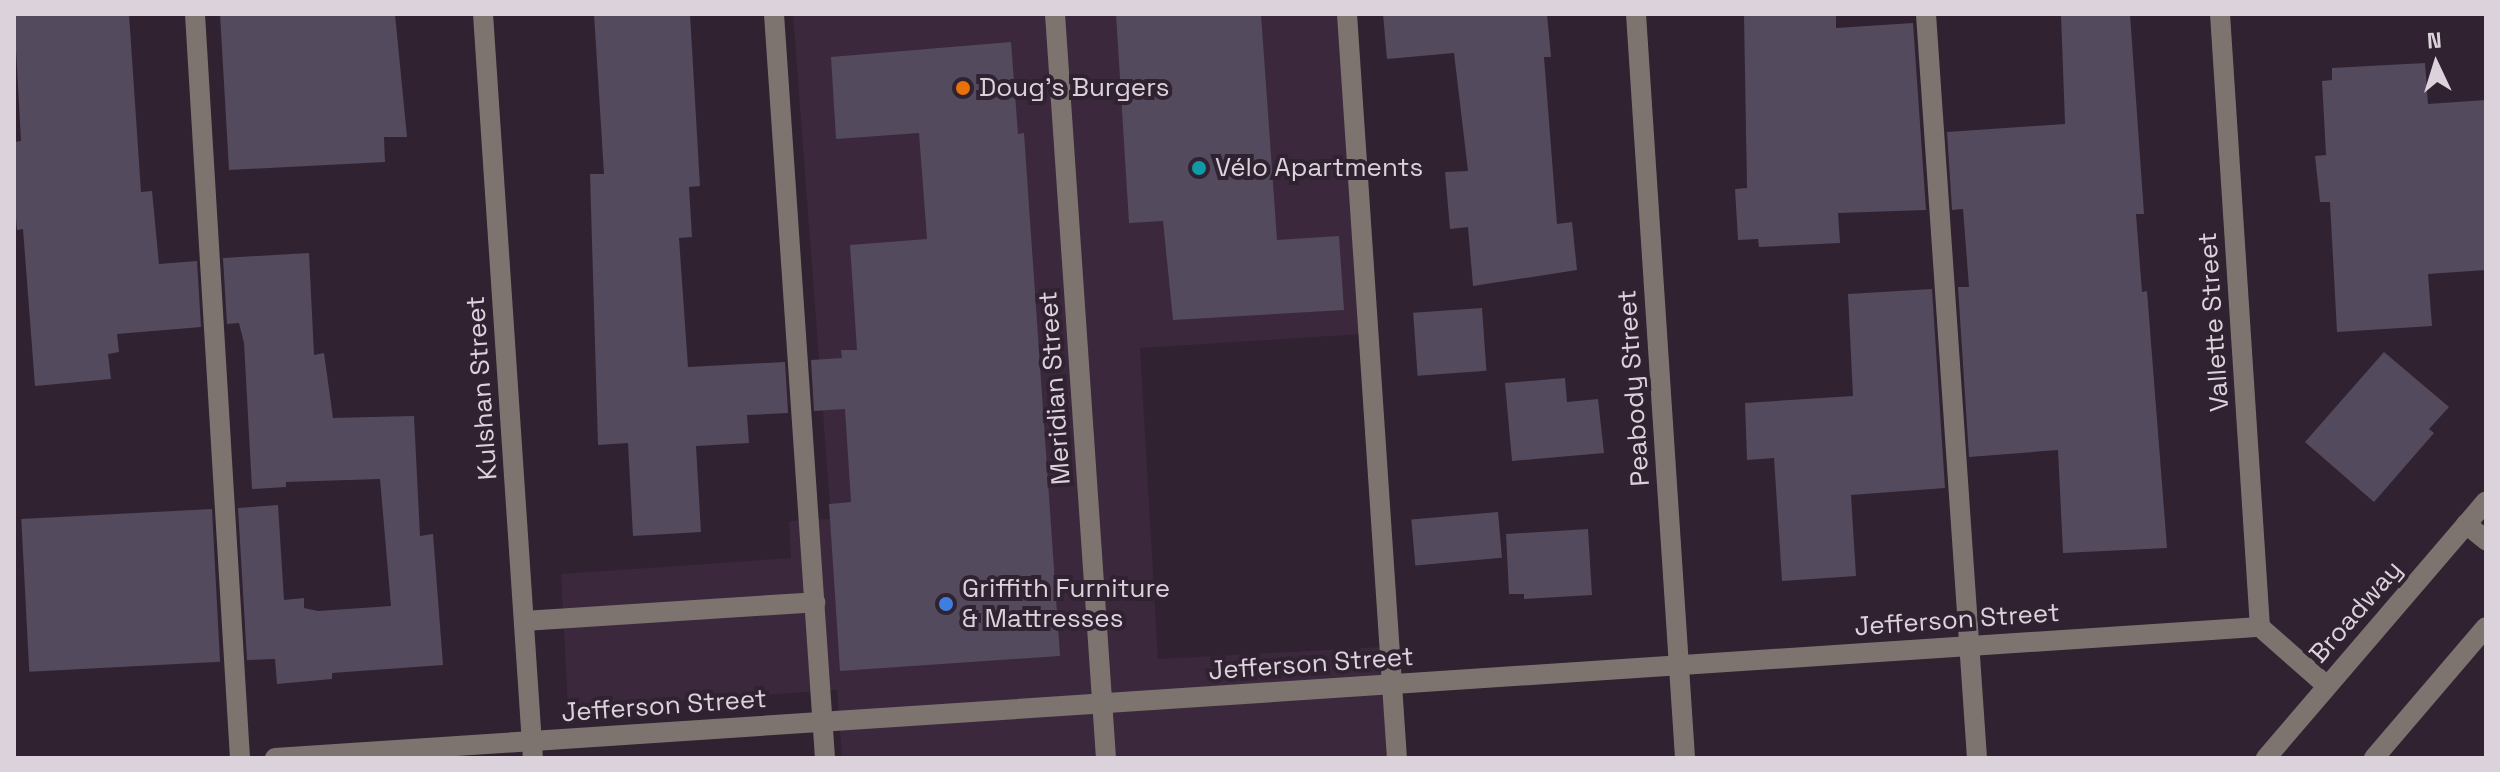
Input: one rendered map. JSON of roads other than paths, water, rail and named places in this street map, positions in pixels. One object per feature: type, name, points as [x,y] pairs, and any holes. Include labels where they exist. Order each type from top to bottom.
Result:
[{"type":"street","points":[[195,14],[240,758]]},
{"type":"street","name":"Kulshan Street","points":[[483,14],[533,750]]},
{"type":"street","points":[[774,14],[825,758]]},
{"type":"street","name":"Meridian Street","points":[[1055,14],[1106,758]]},
{"type":"street","points":[[1347,14],[1397,758]]},
{"type":"street","name":"Peabody Street","points":[[1636,14],[1685,758]]},
{"type":"street","points":[[1926,14],[1977,758]]},
{"type":"street","name":"Vallette Street","points":[[2220,14],[2260,627]]},
{"type":"street","name":"Broadway","points":[[2266,758],[2486,501]]},
{"type":"street","points":[[2466,524],[2486,540]]},
{"type":"street","points":[[524,621],[815,602]]},
{"type":"street","points":[[2260,627],[2327,686]]},
{"type":"street","name":"Jefferson Street","points":[[275,758],[533,750],[823,722],[2260,627]]},
{"type":"street","points":[[2374,758],[2486,627]]},
{"type":"place","name":"Doug's Burgers","points":[[963,88]]},
{"type":"place","name":"Vélo Apartments","points":[[1199,168]]},
{"type":"place","name":"Griffith Furniture & Mattresses","points":[[946,604]]}]
